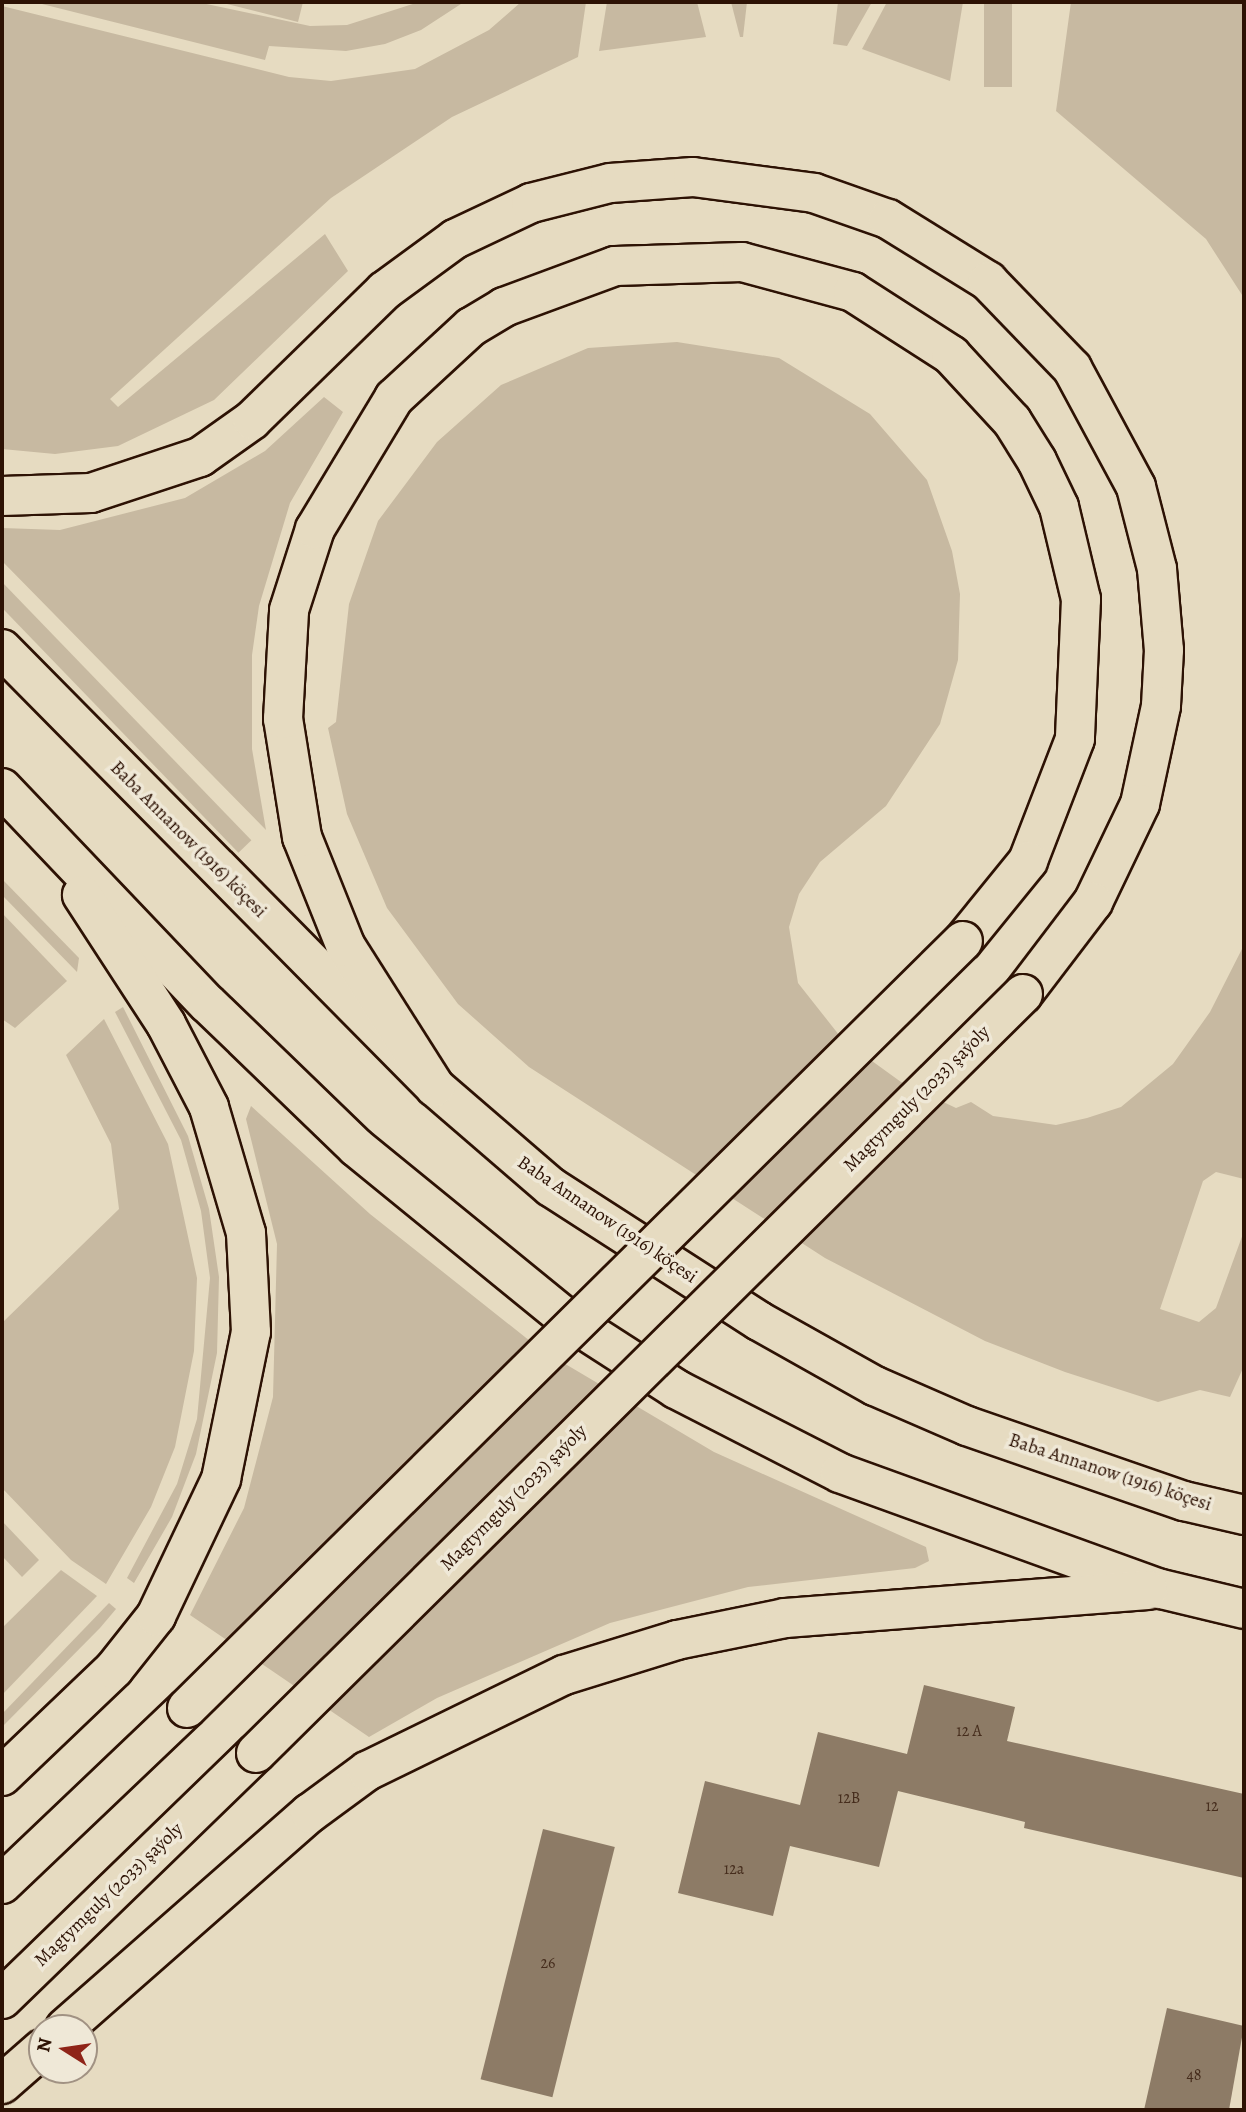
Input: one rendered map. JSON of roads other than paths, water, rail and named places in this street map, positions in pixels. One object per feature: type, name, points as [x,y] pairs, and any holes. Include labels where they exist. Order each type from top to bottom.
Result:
[{"type":"main road","name":"Magtymguly (2033) şaýoly","points":[[2,496],[91,493],[200,457],[252,420],[405,275],[455,239],[531,203],[610,183],[693,177],[814,193],[888,219],[988,281],[1072,368],[1136,487],[1157,569],[1164,650],[1161,706],[1140,804],[1093,902],[1023,994],[256,1752],[2,1999]]},
{"type":"main road","points":[[2,1884],[187,1708],[963,941],[1028,861],[1075,739],[1081,599],[1059,507],[1037,461],[1012,421],[951,355],[853,292],[742,262],[615,266],[504,307],[471,327],[394,398],[315,529],[289,610],[283,719],[302,837],[346,947],[435,1087]]},
{"type":"main road","name":"Baba Annanow (1916) köçesi","points":[[2,649],[435,1087],[551,1187],[818,1356],[967,1426],[1184,1501],[1244,1515]]},
{"type":"main road","points":[[2,788],[208,1004],[356,1147],[566,1318],[676,1389],[840,1473],[1161,1589],[1244,1609]]},
{"type":"main road","points":[[2,1776],[114,1669],[167,1597],[221,1479],[251,1332],[246,1233],[209,1107],[166,1024],[41,828]]},
{"type":"main road","points":[[81,2014],[358,1777],[564,1675],[677,1640],[785,1618],[1161,1589]]},
{"type":"main road","points":[[2,2084],[28,2061]]}]
